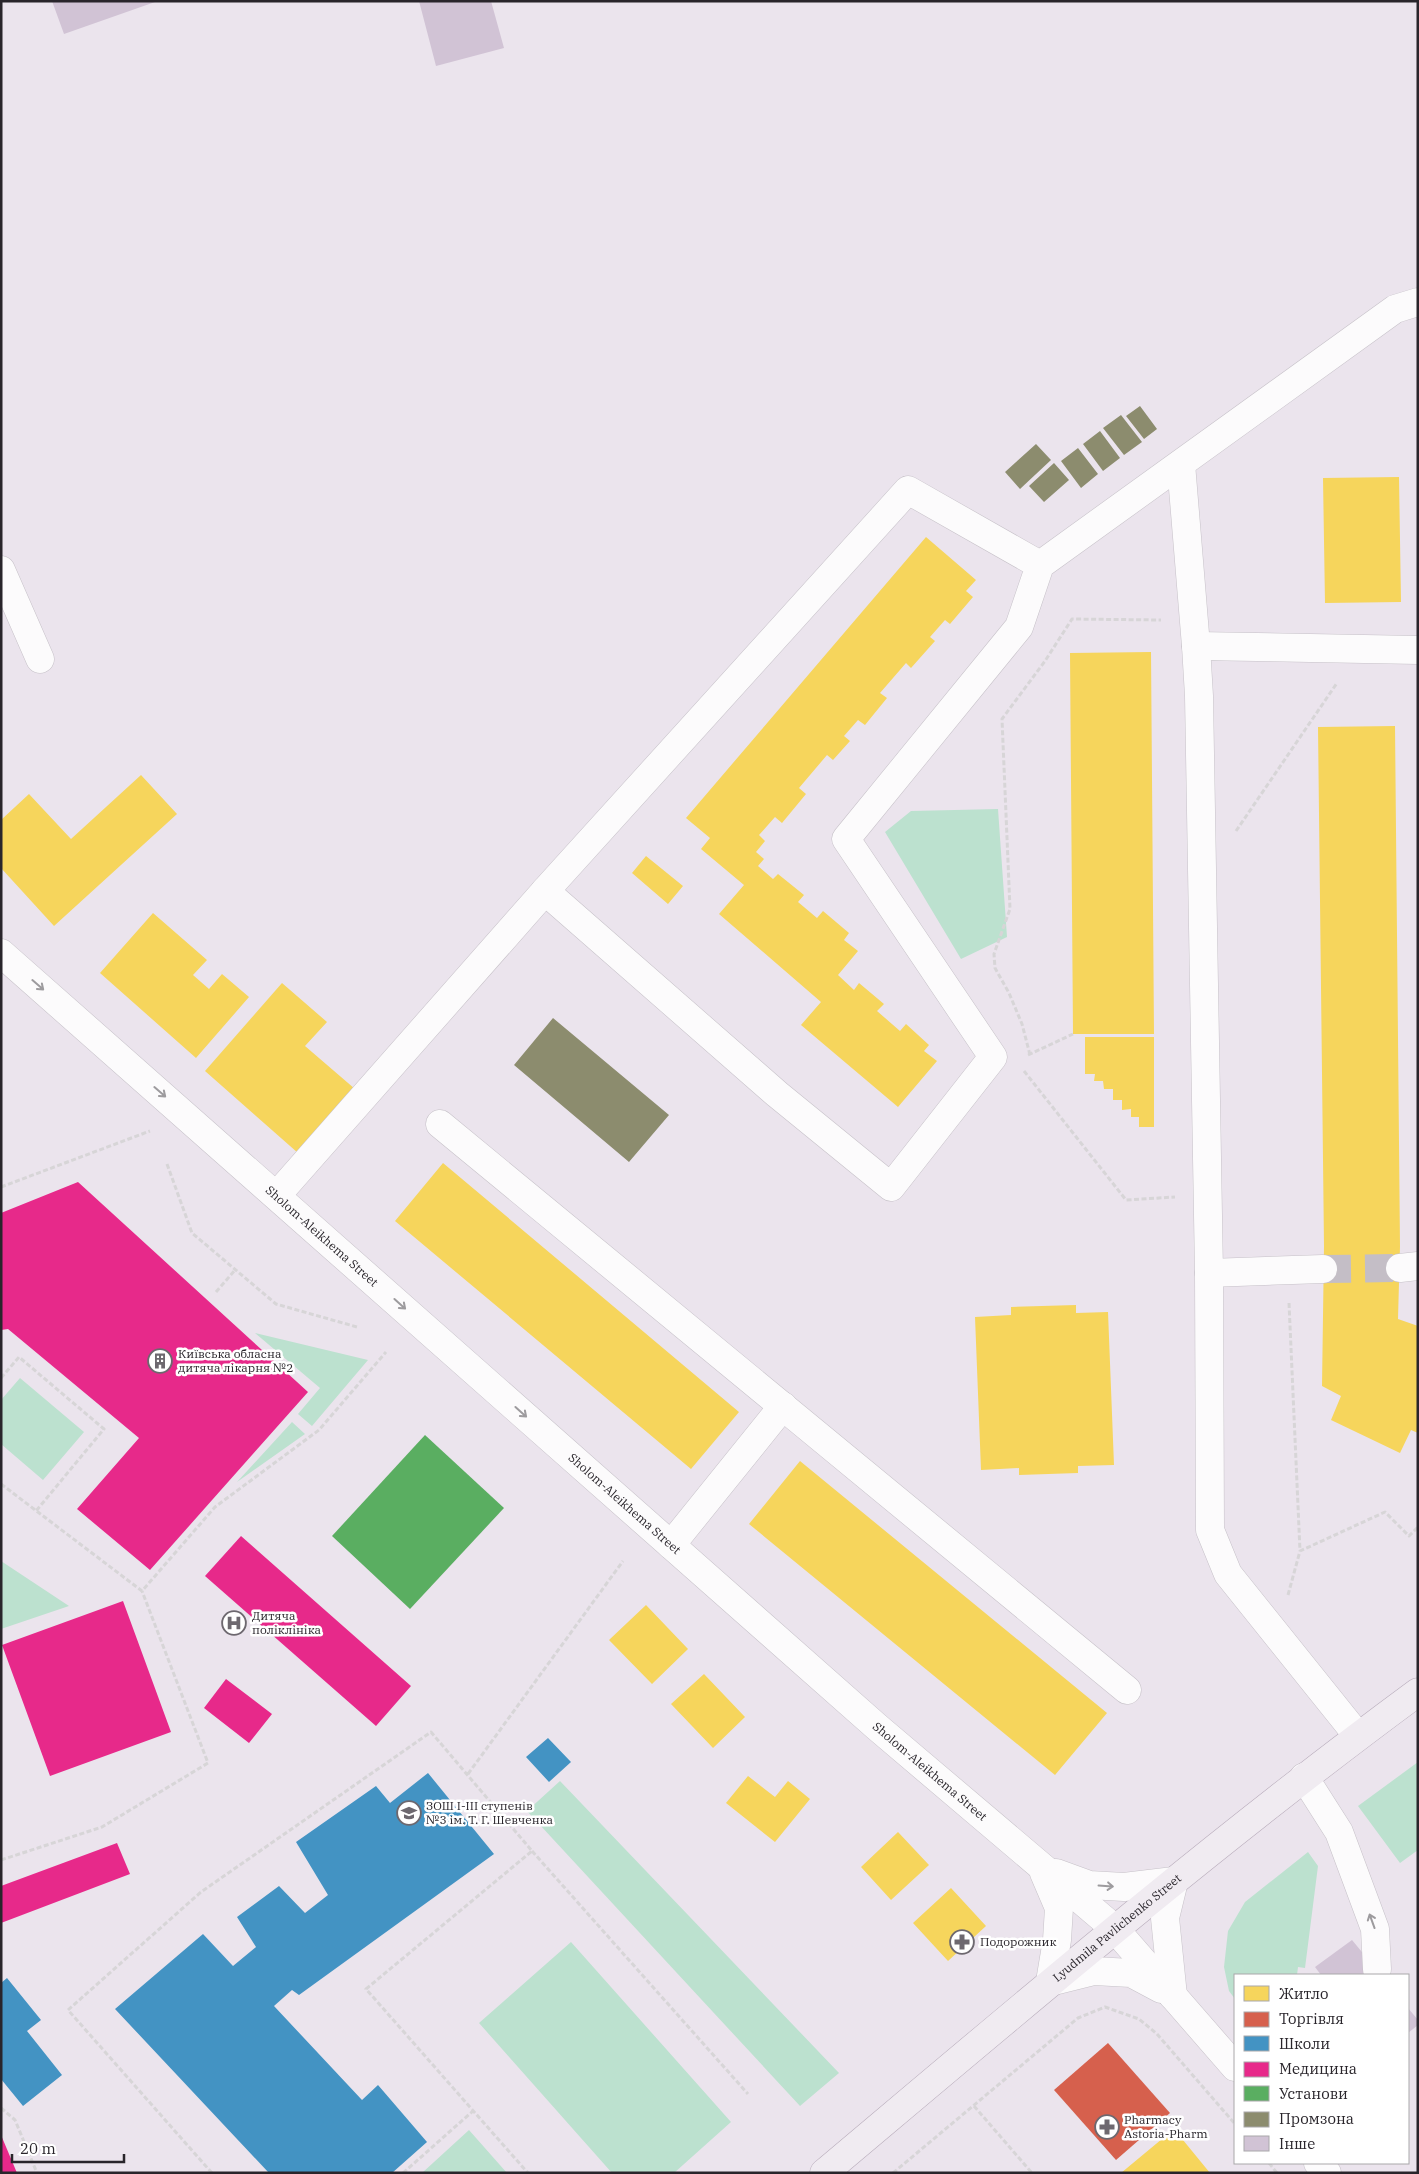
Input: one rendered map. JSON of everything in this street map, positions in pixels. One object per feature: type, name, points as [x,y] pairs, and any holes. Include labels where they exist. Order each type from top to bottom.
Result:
[{"type":"main road","name":"Lyudmila Pavlichenko Street","points":[[824,2173],[1114,1928],[1304,1777],[1418,1692]]},
{"type":"street","points":[[545,891],[777,1094],[891,1187],[1005,1059],[846,839],[1019,627],[1040,565],[1395,309],[1418,302]]},
{"type":"street","points":[[1181,464],[1199,696],[1209,1273],[1210,1530],[1228,1574],[1358,1736]]},
{"type":"street","points":[[277,1196],[545,891],[908,490],[1040,565]]},
{"type":"street","points":[[1,570],[40,659]]},
{"type":"street","points":[[1195,633],[1360,649],[1418,650]]},
{"type":"street","name":"Sholom-Aleikhema Street","points":[[1,953],[877,1727],[1042,1869],[1114,1928],[1234,2066]]},
{"type":"street","points":[[440,1124],[1127,1690]]},
{"type":"street","points":[[1209,1273],[1323,1269]]},
{"type":"street","points":[[671,1545],[783,1406]]},
{"type":"street","points":[[1304,1777],[1339,1832],[1376,1929],[1377,1969]]},
{"type":"street","points":[[1042,1869],[1089,1885],[1124,1887],[1174,1881],[1165,1918],[1173,1996]]},
{"type":"street","points":[[1042,1869],[1059,1908],[1058,1940],[1050,1982],[1094,1971],[1131,1972],[1173,1996]]},
{"type":"path","points":[[1030,1055],[1022,1024],[1009,993],[995,968],[994,954],[1010,909],[1002,719],[1045,661],[1072,619],[1195,633]]},
{"type":"path","points":[[1233,836],[1360,649]]},
{"type":"path","points":[[1005,1059],[1030,1055],[1072,1034]]},
{"type":"path","points":[[1005,1059],[1126,1200],[1207,1194]]},
{"type":"path","points":[[1,1187],[187,1116]]},
{"type":"path","points":[[167,1164],[192,1233],[235,1270],[276,1304],[357,1327]]},
{"type":"path","points":[[216,1292],[235,1270]]},
{"type":"path","points":[[1276,1635],[1300,1551],[1288,1270]]},
{"type":"path","points":[[142,1591],[215,1507],[319,1430],[386,1352]]},
{"type":"path","points":[[1,1378],[19,1357],[104,1429],[36,1511]]},
{"type":"path","points":[[1,1484],[142,1591],[208,1763],[102,1827],[1,1860]]},
{"type":"path","points":[[1300,1551],[1385,1512],[1409,1536],[1418,1527]]},
{"type":"path","points":[[468,1774],[623,1561]]},
{"type":"path","points":[[212,2173],[68,2010],[201,1892],[431,1732],[532,1851],[748,2094]]},
{"type":"path","points":[[528,2173],[366,1989],[532,1851]]},
{"type":"path","points":[[893,2173],[1078,2018],[1105,2007],[1139,2019],[1157,2034],[1234,2123]]},
{"type":"path","points":[[974,2106],[1032,2173]]},
{"type":"path","points":[[1,2108],[15,2120],[37,2173]]},
{"type":"path","points":[[403,2173],[473,2111]]},
{"type":"green space","points":[[998,809],[1007,937],[961,959],[885,832],[911,811]]},
{"type":"green space","points":[[255,1333],[368,1360],[312,1426],[298,1414],[320,1388]]},
{"type":"green space","points":[[20,1378],[84,1432],[43,1480],[1,1444],[1,1400]]},
{"type":"green space","points":[[292,1422],[305,1434],[237,1482]]},
{"type":"green space","points":[[1,1561],[69,1606],[1,1629]]},
{"type":"green space","points":[[1418,1762],[1418,1850],[1400,1863],[1358,1806]]},
{"type":"green space","points":[[560,1781],[839,2073],[800,2106],[527,1811]]},
{"type":"green space","points":[[1308,1852],[1318,1866],[1305,1968],[1298,1967],[1297,1974],[1234,1974],[1234,1998],[1229,1991],[1224,1967],[1228,1931],[1245,1902]]},
{"type":"green space","points":[[571,1942],[731,2122],[674,2173],[612,2173],[479,2023]]},
{"type":"green space","points":[[469,2130],[507,2173],[422,2173]]},
{"type":"building: Житло","points":[[1399,477],[1401,602],[1325,603],[1323,478]]},
{"type":"building: Житло","points":[[926,537],[976,580],[966,591],[973,597],[950,624],[945,620],[930,637],[935,641],[911,668],[906,663],[880,693],[887,698],[865,725],[858,720],[844,736],[850,741],[833,760],[827,755],[799,788],[806,794],[782,823],[775,817],[759,835],[765,841],[756,852],[764,859],[758,866],[773,879],[778,874],[804,895],[798,902],[817,918],[823,911],[849,933],[844,940],[858,951],[838,975],[854,990],[859,983],[884,1004],[877,1011],[900,1031],[906,1024],[929,1045],[924,1051],[937,1061],[898,1107],[801,1025],[821,1002],[719,914],[744,885],[701,849],[710,838],[686,818]]},
{"type":"building: Житло","points":[[1151,652],[1154,1034],[1073,1034],[1070,653]]},
{"type":"building: Житло","points":[[1395,726],[1400,1246],[1398,1319],[1418,1326],[1418,1433],[1411,1430],[1400,1453],[1331,1420],[1341,1396],[1322,1386],[1324,1246],[1318,727]]},
{"type":"building: Житло","points":[[141,775],[177,814],[54,926],[1,868],[1,820],[29,794],[71,839]]},
{"type":"building: Житло","points":[[646,856],[683,886],[668,904],[632,873]]},
{"type":"building: Житло","points":[[153,913],[207,960],[193,975],[209,989],[222,974],[249,997],[196,1058],[100,973]]},
{"type":"building: Житло","points":[[282,983],[327,1022],[305,1046],[355,1089],[298,1153],[205,1071]]},
{"type":"building: Житло","points":[[1085,1037],[1154,1037],[1154,1127],[1139,1127],[1139,1117],[1131,1117],[1131,1109],[1122,1110],[1122,1100],[1113,1100],[1113,1089],[1104,1089],[1103,1081],[1094,1081],[1095,1074],[1085,1074]]},
{"type":"building: Житло","points":[[443,1163],[739,1412],[691,1469],[395,1221]]},
{"type":"building: Житло","points":[[1076,1305],[1076,1313],[1108,1312],[1114,1465],[1078,1466],[1078,1473],[1019,1475],[1019,1468],[981,1470],[975,1317],[1011,1315],[1011,1307]]},
{"type":"building: Житло","points":[[800,1461],[1107,1713],[1055,1775],[749,1524]]},
{"type":"building: Житло","points":[[646,1605],[688,1649],[652,1684],[609,1640]]},
{"type":"building: Житло","points":[[704,1674],[745,1717],[713,1748],[671,1704]]},
{"type":"building: Житло","points":[[748,1776],[775,1797],[788,1781],[810,1799],[775,1842],[726,1803]]},
{"type":"building: Житло","points":[[898,1832],[929,1865],[891,1900],[861,1867]]},
{"type":"building: Житло","points":[[951,1888],[986,1926],[948,1961],[913,1923]]},
{"type":"building: Житло","points":[[1174,2129],[1210,2173],[1121,2173]]},
{"type":"building: Торгівля","points":[[1108,2043],[1170,2113],[1116,2160],[1054,2090]]},
{"type":"building: Школи","points":[[548,1738],[571,1762],[549,1782],[526,1757]]},
{"type":"building: Школи","points":[[428,1773],[494,1854],[299,1995],[292,1990],[274,2006],[362,2100],[378,2085],[427,2142],[392,2173],[269,2173],[115,2009],[203,1934],[233,1966],[256,1947],[237,1917],[279,1886],[305,1913],[328,1895],[296,1842],[376,1786],[390,1803]]},
{"type":"building: Школи","points":[[7,1978],[41,2020],[27,2031],[62,2075],[23,2106],[1,2079],[1,1983]]},
{"type":"building: Медицина","name":"Київська обласна дитяча лікарня №2","points":[[78,1182],[308,1392],[150,1570],[77,1509],[139,1438],[8,1329],[1,1330],[1,1213]]},
{"type":"building: Медицина","points":[[241,1536],[411,1686],[376,1726],[205,1576]]},
{"type":"building: Медицина","points":[[123,1601],[171,1732],[50,1776],[2,1645]]},
{"type":"building: Медицина","points":[[226,1679],[272,1714],[249,1743],[204,1708]]},
{"type":"building: Медицина","points":[[117,1843],[130,1874],[1,1923],[1,1886]]},
{"type":"building: Медицина","points":[[1,2135],[17,2173],[1,2173]]},
{"type":"building: Установи","points":[[425,1435],[504,1508],[410,1609],[332,1536]]},
{"type":"building: Промзона","points":[[1140,406],[1157,429],[1144,439],[1126,416]]},
{"type":"building: Промзона","points":[[1121,415],[1142,442],[1124,455],[1103,428]]},
{"type":"building: Промзона","points":[[1100,431],[1120,458],[1103,471],[1083,444]]},
{"type":"building: Промзона","points":[[1036,444],[1051,460],[1020,489],[1005,472]]},
{"type":"building: Промзона","points":[[1078,448],[1098,474],[1081,488],[1061,461]]},
{"type":"building: Промзона","points":[[1054,463],[1069,480],[1044,502],[1029,486]]},
{"type":"building: Промзона","points":[[553,1018],[669,1115],[629,1162],[514,1065]]},
{"type":"building: Інше","points":[[52,1],[155,1],[155,2],[64,34]]},
{"type":"building: Інше","points":[[419,1],[491,1],[504,48],[436,66]]},
{"type":"building: Інше","points":[[1352,1940],[1380,1974],[1320,1974],[1315,1967]]},
{"type":"building: Інше","points":[[1409,2009],[1418,2020],[1418,2025],[1409,2032]]},
{"type":"tunnel","points":[[1323,1269],[1400,1268]]},
{"type":"place","name":"Київська обласна дитяча лікарня №2","points":[[160,1361]]},
{"type":"place","name":"Дитяча поліклініка","points":[[234,1623]]},
{"type":"place","name":"ЗОШ І-ІІІ ступенів №3 ім. Т. Г. Шевченка","points":[[409,1813]]},
{"type":"place","name":"Подорожник","points":[[962,1942]]},
{"type":"place","name":"Pharmacy Astoria-Pharm","points":[[1107,2127]]}]
